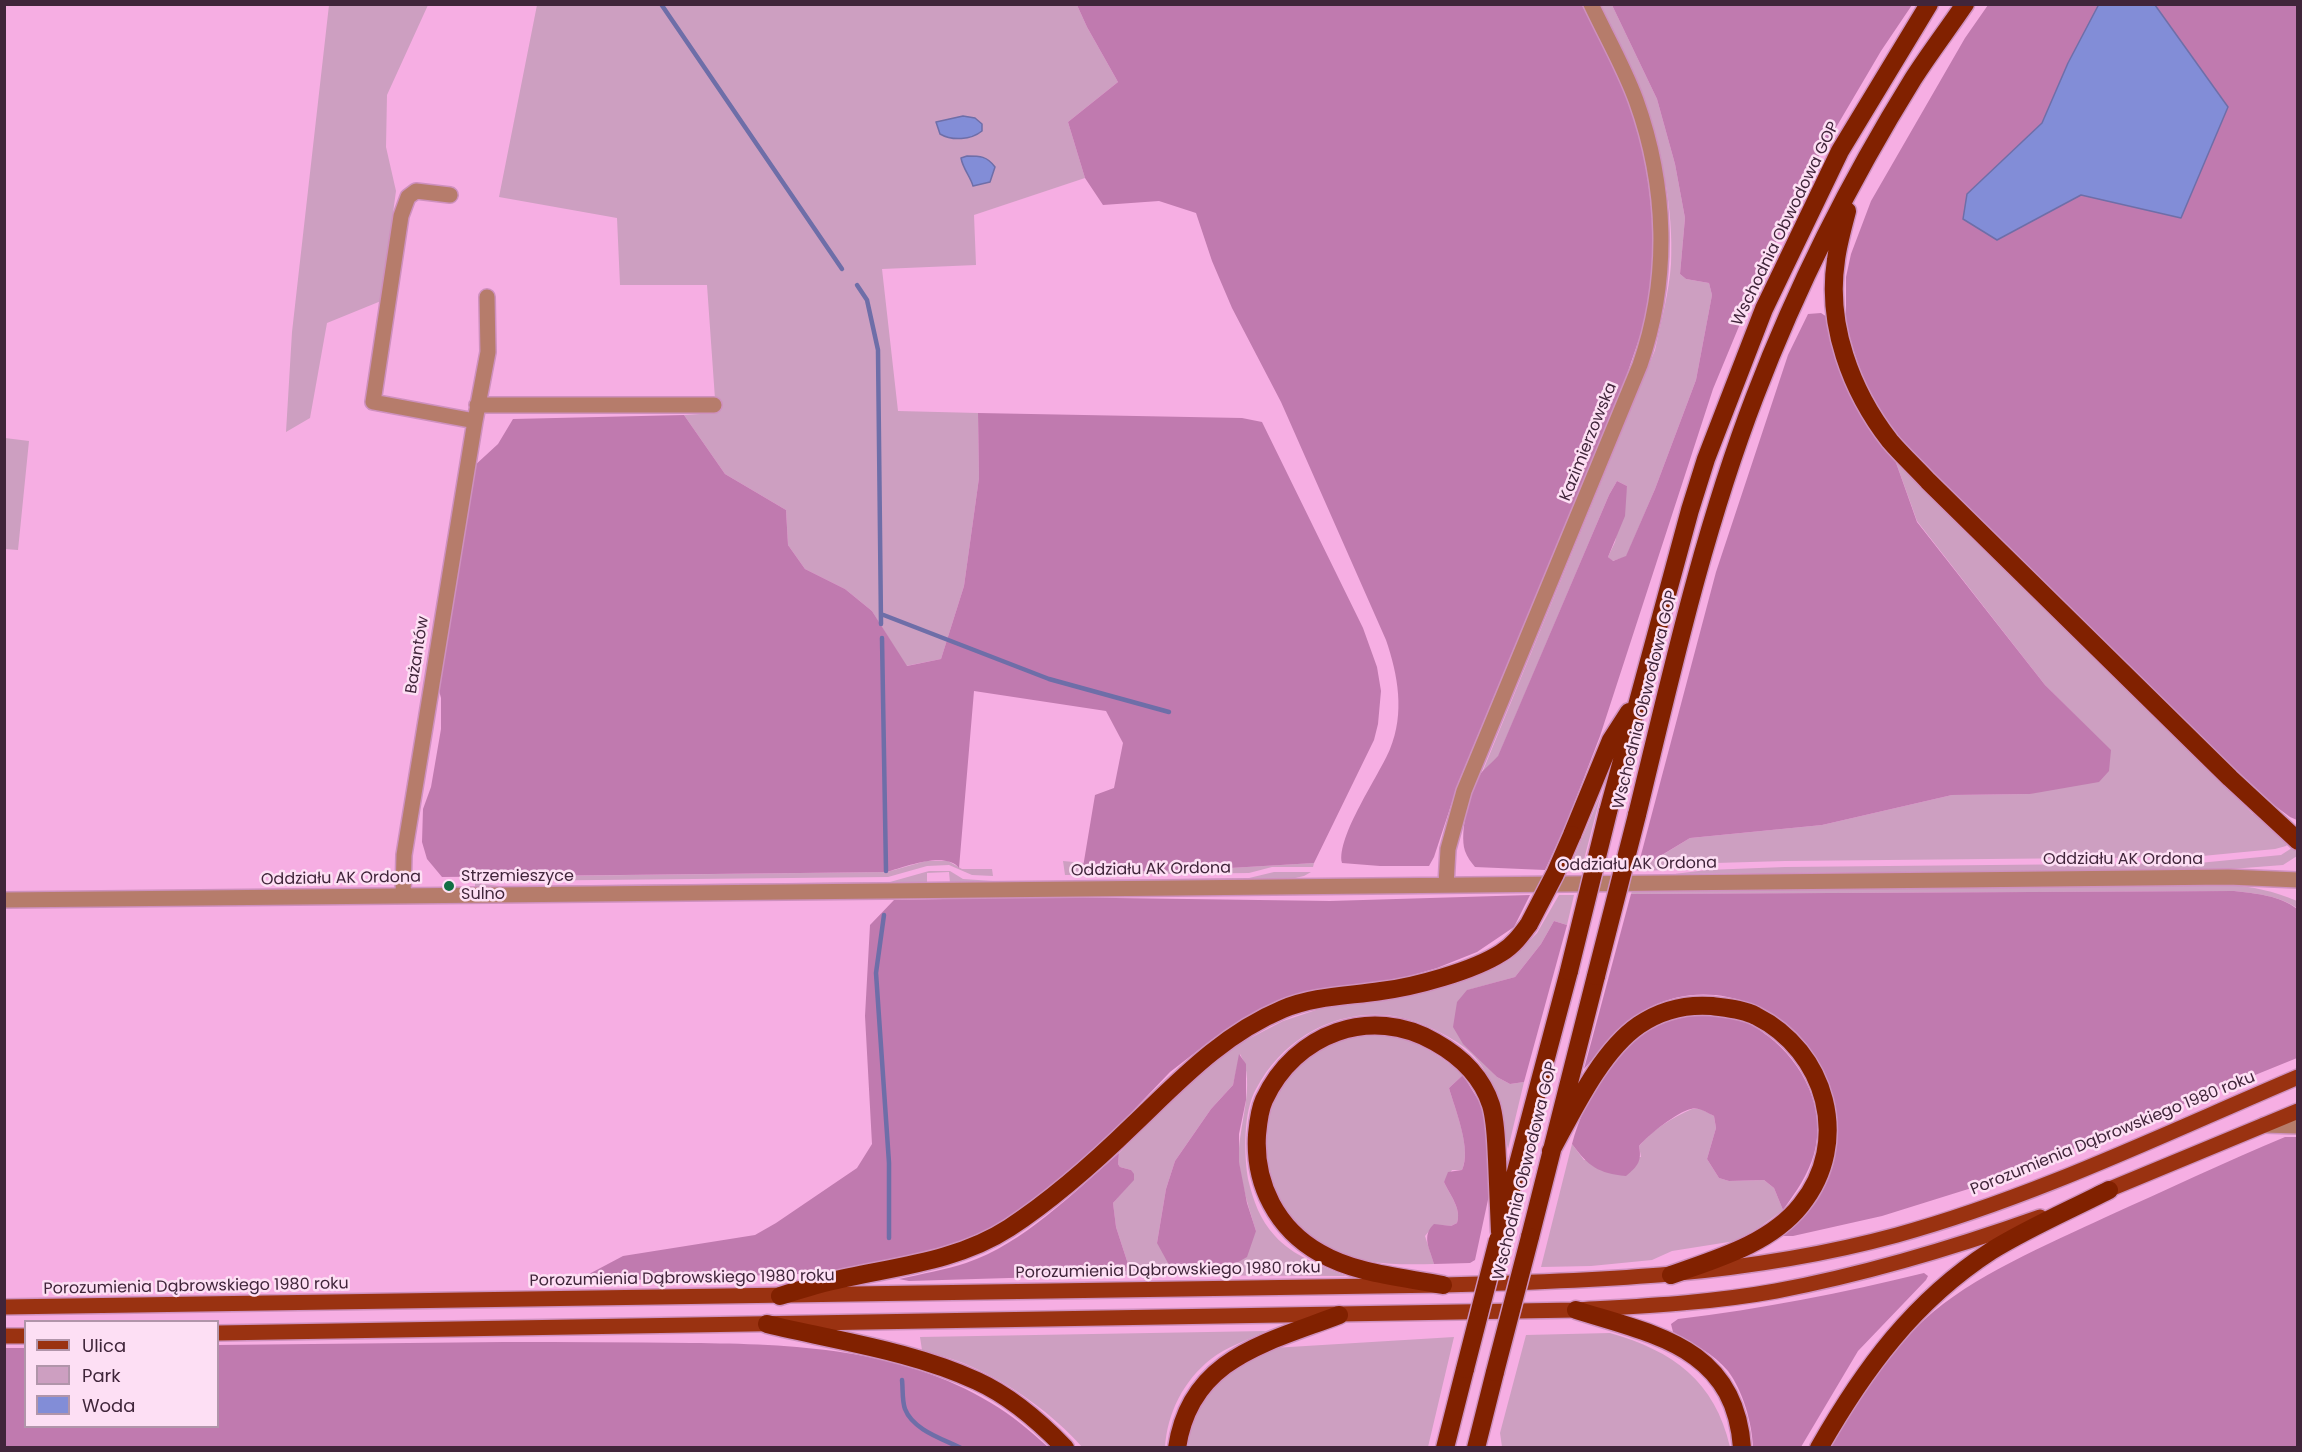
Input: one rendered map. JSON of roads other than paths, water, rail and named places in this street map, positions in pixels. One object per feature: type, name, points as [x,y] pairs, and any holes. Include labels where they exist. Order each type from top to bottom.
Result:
[{"type":"highway","name":"Wschodnia Obwodowa GOP","points":[[1445,1442],[1638,698],[1706,459],[1764,309],[1840,151],[1929,4]]},
{"type":"highway","name":"Wschodnia Obwodowa GOP","points":[[1476,1448],[1661,713],[1728,474],[1755,395],[1801,290],[1856,177],[1914,78],[1965,4]]},
{"type":"highway","points":[[1856,177],[1836,261],[1836,313],[1842,348],[1850,372],[1857,389],[1878,424],[1891,442],[1928,481],[2229,778],[2298,841]]},
{"type":"highway","points":[[780,1296],[827,1282],[937,1259],[992,1238],[1070,1184],[1164,1093],[1215,1050],[1248,1026],[1269,1015],[1302,1003],[1416,985],[1487,961],[1511,946],[1528,924],[1555,874],[1611,740],[1638,698]]},
{"type":"highway","points":[[1551,1151],[1592,1078],[1636,1027],[1653,1016],[1686,1006],[1726,1008],[1754,1015],[1774,1027],[1807,1059],[1818,1080],[1825,1104],[1827,1140],[1822,1163],[1812,1188],[1801,1206],[1766,1235],[1737,1251],[1671,1275]]},
{"type":"highway","points":[[1443,1285],[1342,1264],[1303,1242],[1277,1216],[1266,1195],[1257,1161],[1258,1121],[1263,1102],[1274,1081],[1288,1065],[1331,1034],[1367,1024],[1408,1029],[1448,1049],[1466,1064],[1482,1084],[1491,1106],[1496,1136],[1499,1236]]},
{"type":"highway","points":[[1819,1448],[1868,1368],[1890,1340],[1935,1296],[1992,1251],[2109,1190]]},
{"type":"highway","points":[[1576,1310],[1670,1340],[1703,1362],[1714,1373],[1732,1402],[1738,1418],[1742,1448]]},
{"type":"highway","points":[[1177,1448],[1180,1431],[1192,1401],[1209,1377],[1222,1365],[1250,1349],[1339,1315]]},
{"type":"highway","points":[[767,1324],[892,1353],[954,1372],[978,1382],[1018,1407],[1065,1448]]},
{"type":"highway","points":[[1487,1407],[1490,1448]]},
{"type":"main road","name":"Porozumienia Dąbrowskiego 1980 roku","points":[[4,1307],[1443,1285],[1557,1282],[1671,1275],[1755,1266],[1916,1229],[2032,1190],[2292,1080],[2298,1071]]},
{"type":"main road","points":[[219,1333],[1339,1315],[1576,1310],[1694,1302],[1775,1291],[1934,1254],[2048,1214],[2298,1111]]},
{"type":"main road","points":[[4,1336],[24,1336]]},
{"type":"street","name":"Kazimierzowska","points":[[1446,885],[1448,849],[1464,791],[1640,365],[1657,304],[1662,237],[1653,167],[1635,99],[1591,4]]},
{"type":"street","points":[[450,195],[416,191],[408,197],[401,216],[373,402],[476,413],[714,405]]},
{"type":"street","name":"Bażantów","points":[[403,896],[404,855],[488,352],[487,297]]},
{"type":"street","name":"Oddziału AK Ordona","points":[[4,900],[2205,878],[2298,880]]},
{"type":"street","points":[[2264,1125],[2298,1126]]},
{"type":"water","points":[[2099,4],[2155,5],[2228,107],[2181,218],[2081,195],[1997,240],[1963,219],[1967,194],[2042,123],[2068,63]]},
{"type":"water","points":[[963,116],[975,118],[982,124],[982,131],[961,138],[950,138],[940,134],[936,122]]},
{"type":"water","points":[[983,157],[992,163],[995,167],[990,182],[973,186],[961,158]]},
{"type":"waterway","points":[[661,4],[842,269]]},
{"type":"waterway","points":[[857,285],[867,300],[878,350],[881,624]]},
{"type":"waterway","points":[[881,614],[1049,679],[1169,712]]},
{"type":"waterway","points":[[882,638],[886,871]]},
{"type":"waterway","points":[[884,915],[876,973],[889,1163],[889,1238]]},
{"type":"waterway","points":[[902,1380],[904,1406],[915,1423],[929,1433],[961,1448]]},
{"type":"place","name":"Strzemieszyce Sulno","points":[[449,886]]}]
